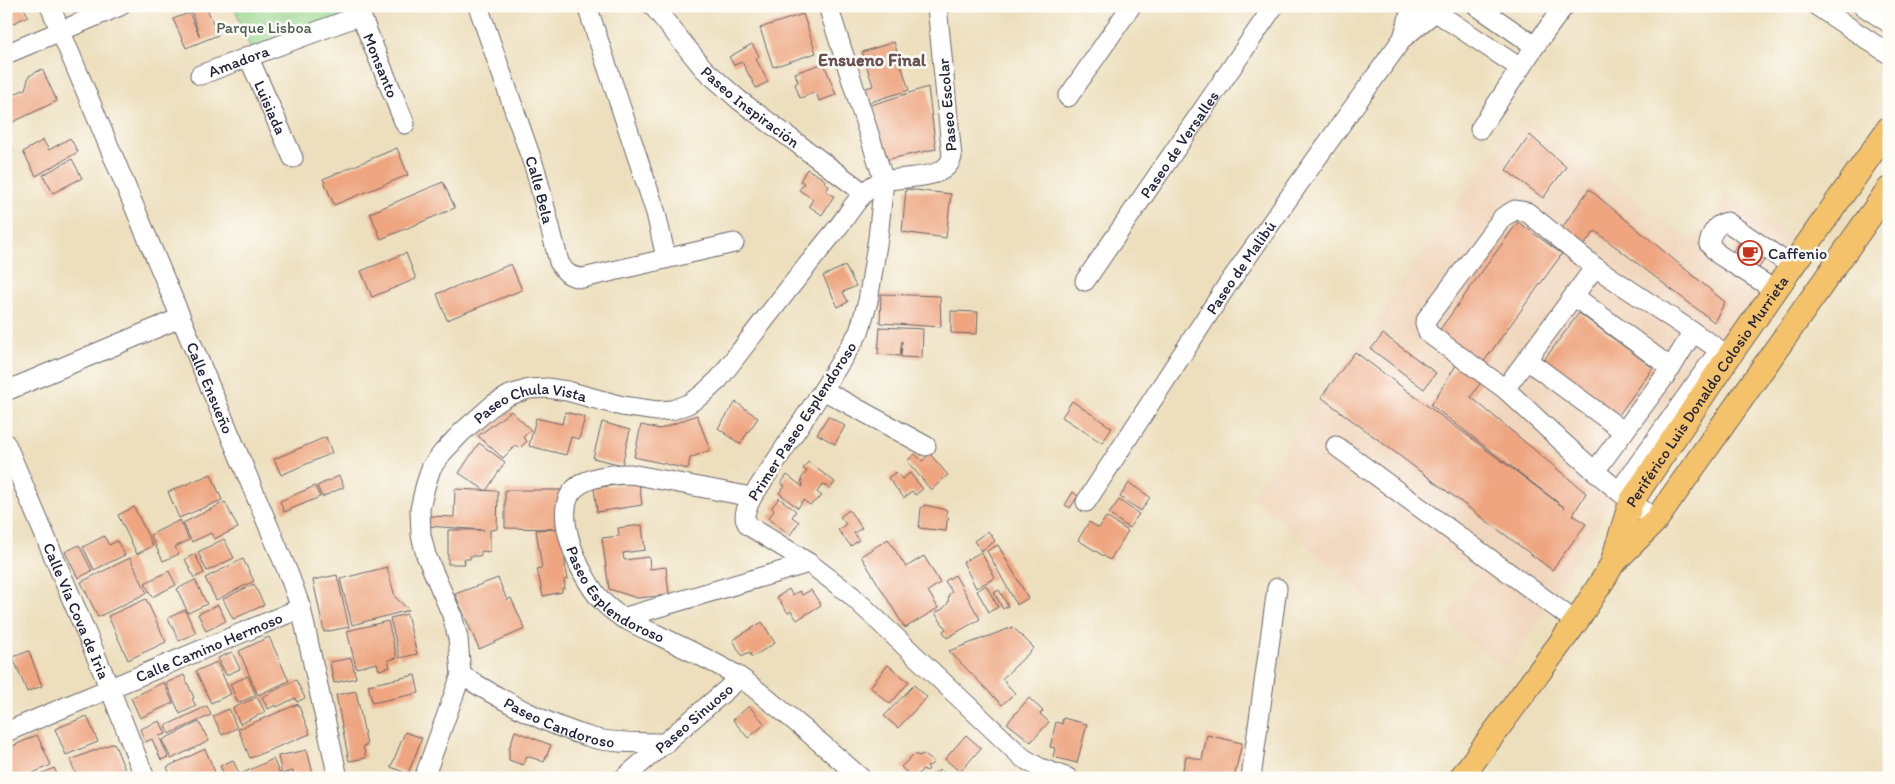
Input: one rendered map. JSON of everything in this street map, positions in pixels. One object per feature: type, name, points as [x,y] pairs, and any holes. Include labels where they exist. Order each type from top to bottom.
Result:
[{"type":"main road","name":"Periférico Luis Donaldo Colosio Murrieta","points":[[1612,564],[1625,496],[1724,353],[1775,290],[1889,128]]},
{"type":"main road","name":"Periférico Luis Donaldo Colosio Murrieta","points":[[1461,778],[1576,622],[1612,564],[1656,520],[1889,189]]},
{"type":"street","name":"Calle Ensueño","points":[[50,6],[289,575],[301,608],[338,778]]},
{"type":"street","points":[[6,54],[120,6]]},
{"type":"street","name":"Calle Bela","points":[[478,6],[536,172],[558,262],[565,272],[573,277],[583,278],[734,243]]},
{"type":"street","points":[[587,6],[656,213],[666,258]]},
{"type":"street","name":"Paseo Inspiración","points":[[653,6],[704,69],[738,100],[873,187]]},
{"type":"street","name":"Primer Paseo Esplendoroso","points":[[828,6],[873,187],[878,238],[868,301],[859,332],[752,497],[745,511],[746,522],[749,526],[809,563],[851,595],[1023,758],[1040,768],[1068,778]]},
{"type":"street","name":"Paseo Escolar","points":[[873,187],[939,173],[950,164],[952,157],[937,6]]},
{"type":"street","points":[[1068,97],[1131,6]]},
{"type":"street","name":"Paseo de Versalles","points":[[1085,281],[1274,6]]},
{"type":"street","name":"Paseo de Malibú","points":[[1403,38],[1412,6]]},
{"type":"street","points":[[1477,6],[1535,46]]},
{"type":"street","points":[[1480,129],[1564,6]]},
{"type":"street","points":[[1863,6],[1889,23]]},
{"type":"street","points":[[1818,7],[1889,54]]},
{"type":"street","points":[[1434,8],[1520,68]]},
{"type":"street","name":"Paseo de Malibú","points":[[1086,502],[1226,287],[1403,38],[1434,8]]},
{"type":"street","name":"Amadora","points":[[200,75],[359,11]]},
{"type":"street","name":"Monsanto","points":[[359,11],[405,124]]},
{"type":"street","name":"Luisiada","points":[[248,56],[293,158]]},
{"type":"street","name":"Paseo Chula Vista","points":[[424,778],[462,675],[458,638],[452,615],[426,555],[421,535],[420,508],[425,486],[431,468],[443,452],[462,432],[494,404],[510,395],[529,389],[547,388],[567,391],[622,406],[657,411],[672,410],[688,404],[702,395],[719,379],[873,187]]},
{"type":"street","points":[[1656,520],[1595,471],[1505,389],[1428,333],[1425,323],[1503,217],[1515,210],[1527,212],[1595,267],[1724,353]]},
{"type":"street","points":[[1775,290],[1718,254],[1709,244],[1714,230],[1719,225],[1727,222],[1792,266]]},
{"type":"street","points":[[1505,389],[1595,267]]},
{"type":"street","points":[[1574,296],[1671,368]]},
{"type":"street","points":[[6,391],[180,318]]},
{"type":"street","points":[[1595,471],[1671,368],[1693,332]]},
{"type":"street","points":[[1527,360],[1623,431]]},
{"type":"street","points":[[823,390],[926,446]]},
{"type":"street","name":"Calle Vía Cova de Iria","points":[[6,444],[110,689],[145,778]]},
{"type":"street","points":[[1336,446],[1576,622]]},
{"type":"street","name":"Paseo Esplendoroso","points":[[752,497],[631,474],[610,474],[594,478],[572,492],[567,503],[566,520],[577,563],[591,588],[604,604],[622,618],[712,661],[740,678],[792,718],[861,778]]},
{"type":"street","points":[[622,618],[809,563]]},
{"type":"street","points":[[1251,778],[1277,588]]},
{"type":"street","name":"Calle Camino Hermoso","points":[[6,732],[301,608]]},
{"type":"street","name":"Paseo Candoroso","points":[[462,675],[500,699],[546,720],[594,738],[666,744]]},
{"type":"street","name":"Paseo Sinuoso","points":[[624,778],[666,744],[740,678]]},
{"type":"shaded area","points":[[1522,115],[1692,242],[1728,194],[1796,239],[1605,514],[1508,670],[1443,621],[1477,577],[1439,544],[1380,609],[1251,497],[1495,150]]},
{"type":"green space","name":"Parque Lisboa","points":[[234,6],[353,6],[356,13],[252,54]]},
{"type":"building","points":[[6,6],[23,6],[28,16],[6,27]]},
{"type":"building","points":[[206,6],[218,35],[186,48],[173,19],[189,13],[200,37],[191,11]]},
{"type":"building","points":[[777,6],[797,6],[797,8],[779,13]]},
{"type":"building","points":[[803,14],[816,53],[773,67],[760,28]]},
{"type":"building","points":[[894,42],[909,90],[867,103],[863,89],[873,86],[862,52]]},
{"type":"building","points":[[752,44],[759,56],[756,59],[768,82],[756,88],[742,62],[734,65],[729,57]]},
{"type":"building","points":[[824,63],[836,95],[819,101],[816,92],[800,98],[795,84],[798,82],[795,73]]},
{"type":"building","points":[[42,69],[57,101],[9,124],[6,118],[6,98],[25,89],[29,76]]},
{"type":"building","points":[[928,87],[936,149],[880,161],[868,106]]},
{"type":"building","points":[[1530,135],[1566,167],[1543,198],[1506,170]]},
{"type":"building","points":[[6,138],[13,152],[6,155]]},
{"type":"building","points":[[70,138],[78,152],[36,176],[23,152],[43,140],[49,150]]},
{"type":"building","points":[[397,148],[408,175],[334,205],[323,179]]},
{"type":"building","points":[[72,159],[82,178],[53,193],[43,175]]},
{"type":"building","points":[[807,169],[824,179],[825,183],[829,186],[826,191],[834,196],[822,215],[809,206],[813,199],[799,190],[804,183],[800,181]]},
{"type":"building","points":[[443,182],[455,208],[381,239],[370,213]]},
{"type":"building","points":[[906,189],[951,194],[946,238],[902,232]]},
{"type":"building","points":[[1589,189],[1725,302],[1714,322],[1595,231],[1580,250],[1559,232]]},
{"type":"building","points":[[1518,222],[1562,254],[1482,364],[1438,332]]},
{"type":"building","name":"Caffenio","points":[[1744,236],[1768,254],[1757,271],[1732,252]]},
{"type":"building","points":[[406,253],[416,279],[372,297],[361,271]]},
{"type":"building","points":[[511,264],[522,290],[447,320],[437,294]]},
{"type":"building","points":[[845,266],[856,286],[843,292],[848,302],[838,307],[823,276]]},
{"type":"building","points":[[881,294],[940,296],[941,327],[880,323]]},
{"type":"building","points":[[951,311],[978,312],[977,334],[951,333]]},
{"type":"building","points":[[1579,313],[1653,368],[1615,420],[1541,364]]},
{"type":"building","points":[[880,327],[923,329],[922,358],[901,357],[902,341],[900,356],[878,354]]},
{"type":"building","points":[[1383,334],[1436,373],[1424,389],[1371,349]]},
{"type":"building","points":[[1355,352],[1565,508],[1431,405],[1460,359],[1482,380],[1471,397],[1586,493],[1573,515],[1586,524],[1552,570],[1321,397]]},
{"type":"building","points":[[1072,401],[1112,428],[1102,443],[1062,417]]},
{"type":"building","points":[[736,402],[758,418],[740,444],[718,428]]},
{"type":"building","points":[[511,411],[531,430],[523,437],[527,441],[520,448],[515,446],[503,458],[478,436]]},
{"type":"building","points":[[565,412],[585,417],[579,439],[571,437],[566,455],[529,446],[536,418],[562,424]]},
{"type":"building","points":[[697,415],[710,450],[690,458],[688,469],[634,457],[641,425],[660,429]]},
{"type":"building","points":[[828,416],[845,426],[835,444],[817,434]]},
{"type":"building","points":[[602,422],[630,430],[622,465],[593,458]]},
{"type":"building","points":[[326,437],[332,453],[281,475],[274,459]]},
{"type":"building","points":[[479,443],[505,462],[486,491],[459,473]]},
{"type":"building","points":[[915,454],[922,461],[930,454],[948,475],[931,490],[907,461]]},
{"type":"building","points":[[808,462],[835,482],[830,489],[823,484],[817,492],[822,496],[810,505],[803,500],[798,508],[779,493],[785,486],[781,483],[787,475],[803,487],[801,479],[807,471],[803,469]]},
{"type":"building","points":[[896,472],[902,479],[910,473],[923,489],[915,495],[912,491],[904,498],[888,478]]},
{"type":"building","points":[[211,474],[222,500],[179,518],[168,492]]},
{"type":"building","points":[[339,476],[344,487],[322,497],[317,486]]},
{"type":"building","points":[[639,482],[642,505],[597,512],[594,488]]},
{"type":"building","points":[[1129,483],[1150,497],[1141,511],[1120,497]]},
{"type":"building","points":[[315,486],[320,497],[284,512],[280,501]]},
{"type":"building","points":[[455,489],[498,491],[497,529],[490,530],[490,552],[481,551],[481,556],[470,556],[470,559],[464,559],[465,564],[448,564],[448,530],[484,530],[428,526],[428,516],[454,517]]},
{"type":"building","points":[[505,490],[563,490],[565,565],[568,579],[564,580],[565,588],[562,588],[562,592],[543,596],[537,569],[542,568],[536,530],[556,529],[505,528]]},
{"type":"building","points":[[1073,492],[1078,496],[1070,508],[1065,505]]},
{"type":"building","points":[[779,498],[796,511],[792,517],[799,522],[790,535],[768,518],[774,511],[772,507]]},
{"type":"building","points":[[1119,500],[1139,514],[1129,528],[1109,514]]},
{"type":"building","points":[[225,502],[238,528],[214,539],[211,533],[192,542],[183,523]]},
{"type":"building","points":[[925,505],[947,510],[946,515],[949,519],[946,531],[919,528],[921,508]]},
{"type":"building","points":[[134,507],[153,546],[137,554],[118,515]]},
{"type":"building","points":[[849,510],[862,528],[854,533],[859,540],[851,546],[838,530],[846,524],[840,517]]},
{"type":"building","points":[[1106,517],[1128,531],[1110,560],[1078,540],[1089,522],[1099,528]]},
{"type":"building","points":[[180,520],[189,540],[175,547],[179,554],[163,561],[150,535]]},
{"type":"building","points":[[642,525],[645,550],[623,553],[624,560],[649,557],[650,569],[666,567],[669,595],[637,598],[609,589],[602,538],[619,536],[618,528]]},
{"type":"building","points":[[988,531],[995,541],[981,551],[974,541]]},
{"type":"building","points":[[104,536],[109,545],[117,541],[125,555],[94,570],[83,547]]},
{"type":"building","points":[[224,539],[234,558],[207,571],[198,552]]},
{"type":"building","points":[[888,539],[906,567],[924,556],[940,583],[928,591],[938,608],[905,628],[861,556]]},
{"type":"building","points":[[79,545],[92,571],[78,578],[65,552]]},
{"type":"building","points":[[998,545],[1028,598],[1017,605],[987,551]]},
{"type":"building","points":[[981,552],[995,578],[976,588],[963,562]]},
{"type":"building","points":[[195,554],[204,573],[194,578],[185,559]]},
{"type":"building","points":[[130,558],[147,593],[98,617],[81,582]]},
{"type":"building","points":[[243,559],[254,581],[216,600],[205,578]]},
{"type":"building","points":[[387,567],[395,597],[409,610],[352,625],[340,579]]},
{"type":"building","points":[[169,571],[176,585],[152,597],[145,583]]},
{"type":"building","points":[[337,575],[349,627],[324,632],[313,580]]},
{"type":"building","points":[[955,575],[980,619],[947,638],[943,631],[946,629],[935,613],[943,609],[948,603],[949,594],[952,592],[945,581]]},
{"type":"building","points":[[498,578],[507,600],[511,598],[525,629],[479,649],[455,594]]},
{"type":"building","points":[[195,580],[207,604],[188,613],[177,589]]},
{"type":"building","points":[[254,584],[264,605],[233,619],[223,599]]},
{"type":"building","points":[[986,585],[998,607],[989,612],[977,591]]},
{"type":"building","points":[[789,589],[792,595],[800,591],[802,595],[811,590],[821,605],[797,620],[791,611],[788,613],[777,597]]},
{"type":"building","points":[[999,590],[1008,606],[1003,609],[994,593]]},
{"type":"building","points":[[146,599],[166,642],[128,660],[108,616]]},
{"type":"building","points":[[218,605],[226,621],[206,631],[198,614]]},
{"type":"building","points":[[185,610],[196,633],[179,641],[168,618]]},
{"type":"building","points":[[407,614],[417,654],[400,658],[390,618]]},
{"type":"building","points":[[388,621],[397,658],[388,660],[390,667],[379,670],[377,663],[356,668],[347,631]]},
{"type":"building","points":[[762,622],[775,643],[752,657],[749,652],[742,656],[733,640]]},
{"type":"building","points":[[1013,627],[1034,648],[1002,679],[1015,693],[1002,705],[949,651]]},
{"type":"building","points":[[269,637],[289,681],[258,695],[239,651]]},
{"type":"building","points":[[29,651],[42,686],[27,692],[13,657]]},
{"type":"building","points":[[232,652],[240,669],[226,675],[218,658]]},
{"type":"building","points":[[351,658],[356,678],[334,683],[330,662]]},
{"type":"building","points":[[217,662],[231,694],[211,703],[196,671]]},
{"type":"building","points":[[888,665],[909,682],[890,704],[870,687]]},
{"type":"building","points":[[184,675],[196,706],[180,714],[166,683]]},
{"type":"building","points":[[415,675],[419,693],[372,703],[368,685]]},
{"type":"building","points":[[248,676],[256,695],[238,703],[230,684]]},
{"type":"building","points":[[296,680],[305,698],[297,702],[295,698],[277,707],[276,705],[268,709],[262,697]]},
{"type":"building","points":[[164,682],[173,703],[140,718],[131,698]]},
{"type":"building","points":[[914,685],[927,697],[898,728],[884,716]]},
{"type":"building","points":[[356,691],[367,745],[363,746],[366,758],[349,761],[336,695]]},
{"type":"building","points":[[257,697],[265,712],[240,724],[233,708]]},
{"type":"building","points":[[1029,698],[1043,711],[1040,714],[1049,722],[1031,742],[1007,723]]},
{"type":"building","points":[[298,704],[310,734],[250,758],[238,729]]},
{"type":"building","points":[[207,706],[211,715],[169,734],[165,726]]},
{"type":"building","points":[[749,706],[765,724],[748,738],[733,720]]},
{"type":"building","points":[[229,709],[237,728],[222,735],[213,716]]},
{"type":"building","points":[[87,716],[98,742],[66,755],[55,729]]},
{"type":"building","points":[[1063,718],[1087,724],[1077,763],[1053,757],[1055,748],[1050,747],[1056,722],[1062,724]]},
{"type":"building","points":[[160,721],[166,734],[159,736],[168,757],[161,760],[152,739],[145,742],[140,729]]},
{"type":"building","points":[[199,722],[209,741],[171,759],[162,740]]},
{"type":"building","points":[[515,731],[551,745],[544,762],[527,756],[523,765],[509,760],[509,749]]},
{"type":"building","points":[[405,732],[422,738],[408,774],[391,767]]},
{"type":"building","points":[[37,735],[51,765],[22,778],[6,778],[6,749]]},
{"type":"building","points":[[966,735],[981,748],[960,772],[945,759]]},
{"type":"building","points":[[1207,735],[1242,743],[1234,778],[1200,778],[1182,773],[1186,756],[1202,760]]},
{"type":"building","points":[[114,743],[125,770],[106,778],[77,778],[70,760]]},
{"type":"building","points":[[205,749],[215,772],[202,778],[172,778],[167,767]]},
{"type":"building","points":[[307,750],[314,778],[294,778],[293,771],[282,774],[278,756]]},
{"type":"building","points":[[914,754],[919,756],[923,754],[934,762],[927,766],[929,769],[927,771],[923,769],[912,778],[901,767]]},
{"type":"building","points":[[273,759],[280,774],[272,778],[243,778],[241,774]]},
{"type":"building","points":[[233,760],[241,778],[226,778],[220,766]]},
{"type":"building","points":[[54,768],[59,778],[33,778]]},
{"type":"building","points":[[940,769],[949,778],[932,778]]},
{"type":"place","name":"Caffenio","points":[[1750,253]]},
{"type":"district","name":"Ensueno Final","points":[[872,60]]}]
